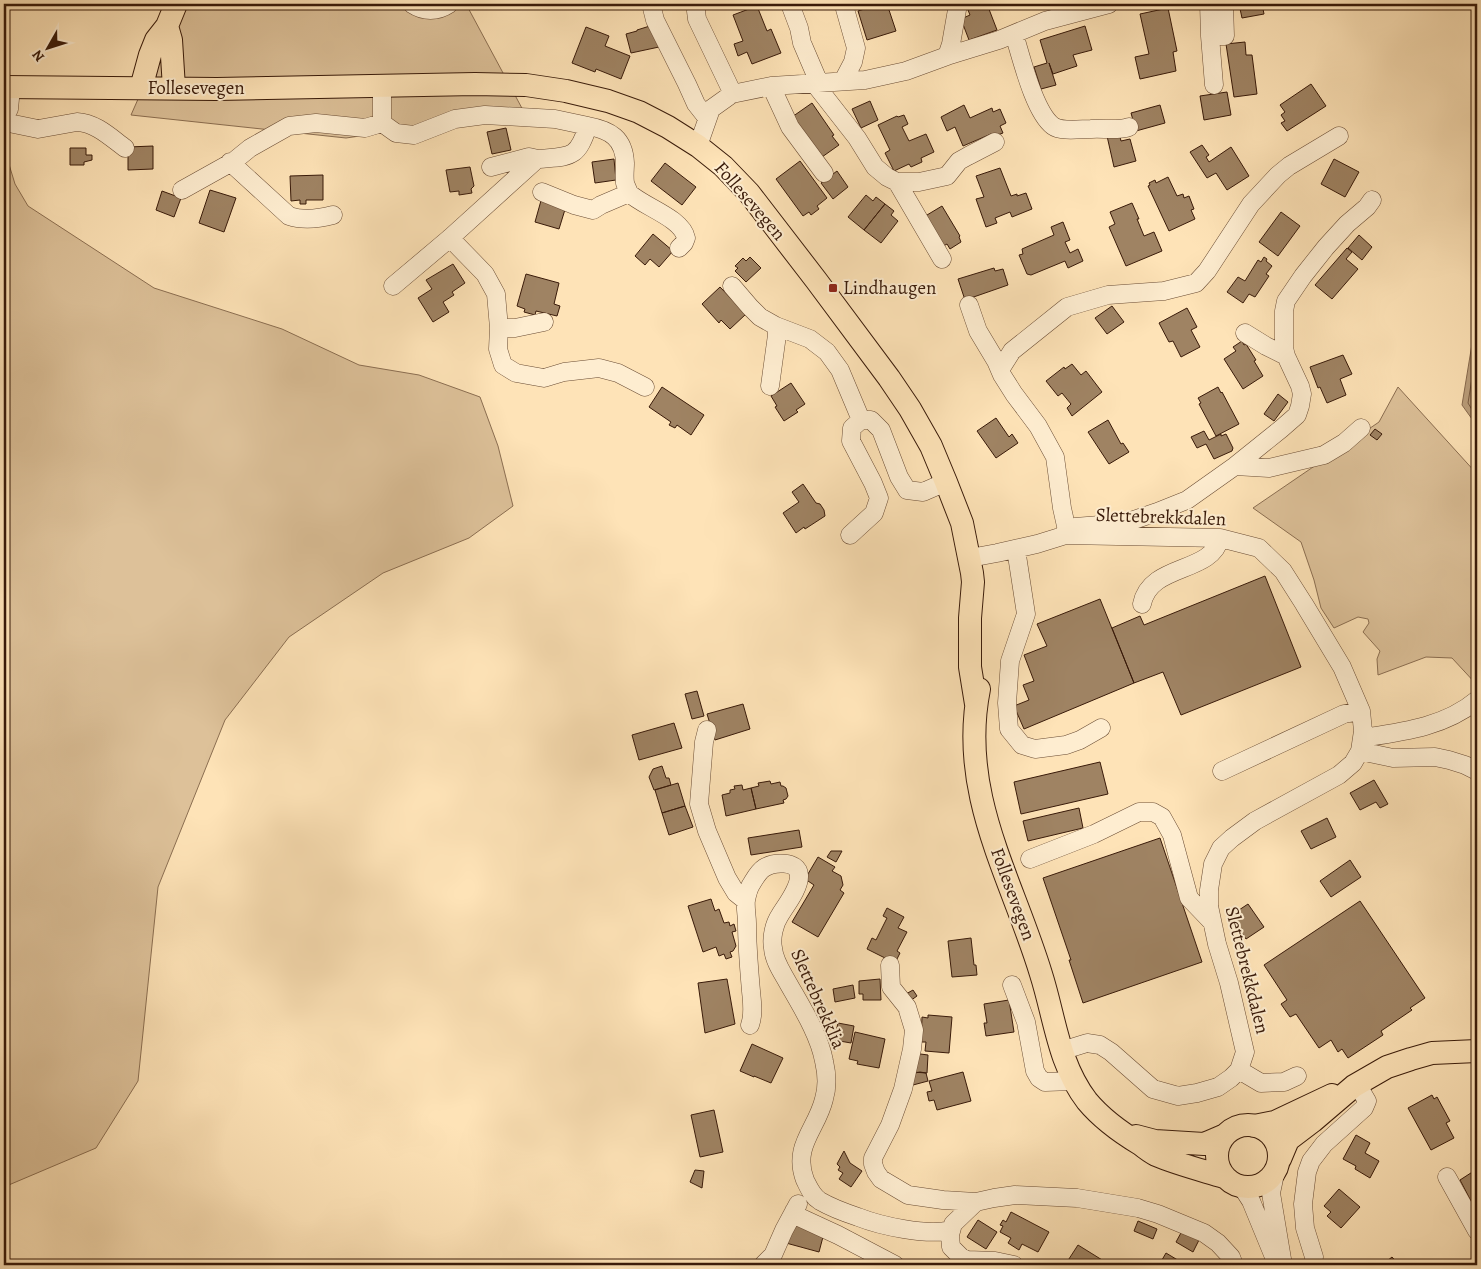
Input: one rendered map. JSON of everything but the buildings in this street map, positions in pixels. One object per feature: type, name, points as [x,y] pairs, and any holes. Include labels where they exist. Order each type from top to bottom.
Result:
[{"type":"main road","points":[[142,88],[150,55],[156,40],[166,26],[176,4]]},
{"type":"main road","points":[[166,26],[171,40],[174,88]]},
{"type":"main road","name":"Follesevegen","points":[[7,87],[174,88],[526,85],[566,91],[608,101],[639,112],[698,146],[723,166],[748,193],[816,280],[878,363],[910,410],[931,446],[962,523],[973,582],[970,618],[970,667],[976,704],[975,764],[980,798],[989,831],[1042,975],[1061,1051],[1073,1080],[1088,1102],[1121,1133],[1154,1154],[1233,1182]]},
{"type":"main road","points":[[1356,1085],[1288,1140],[1278,1166],[1268,1181],[1259,1186],[1247,1188],[1233,1182],[1219,1168],[1218,1147],[1225,1135],[1230,1131],[1242,1126],[1275,1122],[1410,1058],[1432,1053],[1477,1051]]},
{"type":"main road","points":[[1254,1126],[1264,1129],[1272,1136],[1278,1147],[1278,1166]]},
{"type":"main road","name":"Follesevegen","points":[[1121,1133],[1155,1141],[1204,1144],[1225,1135]]},
{"type":"street","points":[[412,4],[428,10],[440,10],[449,4]]},
{"type":"street","points":[[651,4],[655,20],[696,104],[707,118]]},
{"type":"street","points":[[790,4],[817,83],[857,138],[875,167],[887,177],[897,182],[919,182],[947,176],[959,161],[995,142]]},
{"type":"street","points":[[947,56],[958,4]]},
{"type":"street","points":[[698,146],[711,109],[732,94],[771,86],[865,80],[906,71],[1014,34],[1046,12],[1108,4]]},
{"type":"street","points":[[1209,4],[1214,85]]},
{"type":"street","points":[[1210,36],[1224,36],[1224,4]]},
{"type":"street","points":[[843,81],[853,62],[856,48],[844,9]]},
{"type":"street","points":[[696,11],[697,19],[732,94]]},
{"type":"street","points":[[1014,34],[1035,101],[1042,115],[1053,126],[1069,129],[1129,127]]},
{"type":"street","points":[[382,86],[382,123]]},
{"type":"street","points":[[771,86],[790,127],[824,173]]},
{"type":"street","name":"Follesevegen","points":[[4,117],[9,109],[7,87]]},
{"type":"street","points":[[382,123],[396,133],[414,135],[455,119],[485,115],[555,118],[600,128],[616,137],[622,146],[625,162],[625,182],[629,193],[671,220],[682,230],[686,238],[679,248]]},
{"type":"street","points":[[4,122],[38,129],[77,122],[83,123],[100,130],[125,148]]},
{"type":"street","points":[[182,190],[289,126],[316,123],[365,128],[382,123]]},
{"type":"street","points":[[491,167],[529,157],[539,159],[568,156],[574,153],[582,142],[588,126]]},
{"type":"street","points":[[1000,370],[1012,351],[1067,308],[1108,295],[1164,291],[1196,283],[1207,271],[1251,204],[1278,175],[1289,166],[1339,136]]},
{"type":"street","points":[[393,286],[450,238],[528,166],[539,159]]},
{"type":"street","points":[[230,162],[289,216],[298,219],[310,219],[333,215]]},
{"type":"street","points":[[897,182],[942,258]]},
{"type":"street","points":[[542,192],[574,205],[593,210],[601,204],[629,193]]},
{"type":"street","points":[[970,558],[1016,549],[1066,536],[1076,527],[1125,523],[1187,500],[1235,466],[1297,415],[1302,394],[1284,348],[1283,326],[1286,301],[1326,246],[1372,200]]},
{"type":"street","points":[[450,238],[485,274],[496,294],[499,328],[498,350],[503,365],[516,372],[544,378],[564,372],[599,368],[618,373],[645,387]]},
{"type":"street","points":[[732,286],[760,317],[776,326],[810,339],[827,352],[840,370],[862,420]]},
{"type":"street","points":[[969,305],[978,331],[1002,376],[1038,426],[1055,457],[1066,536]]},
{"type":"street","points":[[499,328],[515,328],[544,322]]},
{"type":"street","points":[[770,386],[776,326]]},
{"type":"street","points":[[1245,333],[1286,356]]},
{"type":"street","points":[[850,535],[874,513],[878,498],[873,483],[851,441],[852,428],[862,420],[871,420],[881,430],[899,477],[907,490],[923,492],[946,482]]},
{"type":"street","points":[[1235,466],[1269,468],[1324,455],[1344,443],[1361,428]]},
{"type":"street","name":"Slettebrekkdalen","points":[[1066,536],[1220,538],[1260,548],[1283,571],[1304,604],[1342,667],[1360,711],[1363,731],[1361,745],[1353,763],[1339,774],[1255,821],[1221,848],[1213,864],[1210,877],[1209,906],[1245,1052],[1239,1070]]},
{"type":"street","points":[[1142,604],[1150,588],[1161,578],[1207,557],[1219,545],[1220,538]]},
{"type":"street","points":[[1016,549],[1026,614],[1010,660],[1007,703],[1009,729],[1022,745],[1035,749],[1066,745],[1080,740],[1101,728]]},
{"type":"street","points":[[1361,745],[1450,718],[1477,700]]},
{"type":"street","points":[[1222,771],[1344,714],[1360,711]]},
{"type":"street","points":[[707,730],[704,742],[699,804],[707,831],[727,878],[736,893],[746,900]]},
{"type":"street","points":[[1361,745],[1393,758],[1436,757],[1457,762],[1477,771]]},
{"type":"street","points":[[1030,859],[1094,834],[1139,812],[1153,812],[1162,817],[1172,835],[1189,898],[1213,922]]},
{"type":"street","name":"Slettebrekklia","points":[[750,1025],[752,1004],[746,900],[751,884],[764,868],[779,864],[789,864],[798,871],[798,882],[776,924],[772,949],[777,962],[810,1022],[824,1058],[827,1075],[824,1100],[803,1147],[801,1156],[802,1171],[809,1189]]},
{"type":"street","points":[[890,965],[891,987],[907,1008],[914,1030],[912,1049],[902,1089],[890,1125],[873,1158],[873,1164],[881,1179],[908,1195],[943,1200],[976,1202],[1015,1195],[1076,1198],[1138,1208],[1204,1233],[1218,1243],[1234,1265]]},
{"type":"street","points":[[1012,985],[1026,1022],[1035,1071],[1039,1078],[1045,1082],[1073,1080]]},
{"type":"street","points":[[1061,1051],[1087,1043],[1100,1045],[1111,1052],[1153,1089],[1178,1096],[1218,1087],[1239,1070],[1262,1084],[1284,1082],[1297,1076]]},
{"type":"street","points":[[1314,1257],[1305,1228],[1303,1204],[1307,1172],[1311,1161],[1324,1144],[1364,1108],[1367,1101],[1356,1085]]},
{"type":"street","points":[[1278,1166],[1271,1193],[1283,1265]]},
{"type":"street","points":[[1447,1177],[1477,1231]]},
{"type":"street","points":[[1233,1182],[1251,1201],[1277,1265]]},
{"type":"street","points":[[763,1265],[773,1255],[794,1211],[809,1189],[821,1201],[865,1220],[908,1230],[935,1232],[951,1230]]},
{"type":"street","points":[[976,1202],[953,1224],[950,1235],[951,1247],[960,1257],[976,1261],[995,1261],[1014,1265]]},
{"type":"street","points":[[794,1211],[799,1217],[895,1265]]},
{"type":"shaded area","points":[[180,4],[466,4],[524,112],[346,138],[131,115]]},
{"type":"shaded area","points":[[4,148],[15,184],[28,206],[154,288],[282,329],[359,365],[419,375],[480,397],[498,446],[513,506],[469,538],[383,573],[289,637],[225,720],[158,887],[138,1081],[96,1148],[4,1187]]},
{"type":"shaded area","points":[[1398,387],[1477,474],[1477,685],[1452,658],[1426,657],[1378,675],[1377,659],[1380,651],[1363,632],[1369,623],[1368,619],[1358,617],[1334,628],[1321,608],[1301,542],[1253,508],[1379,422]]},
{"type":"water","points":[[1477,339],[1477,426],[1462,405],[1472,344]]},
{"type":"place","name":"Lindhaugen","points":[[833,288]]}]
